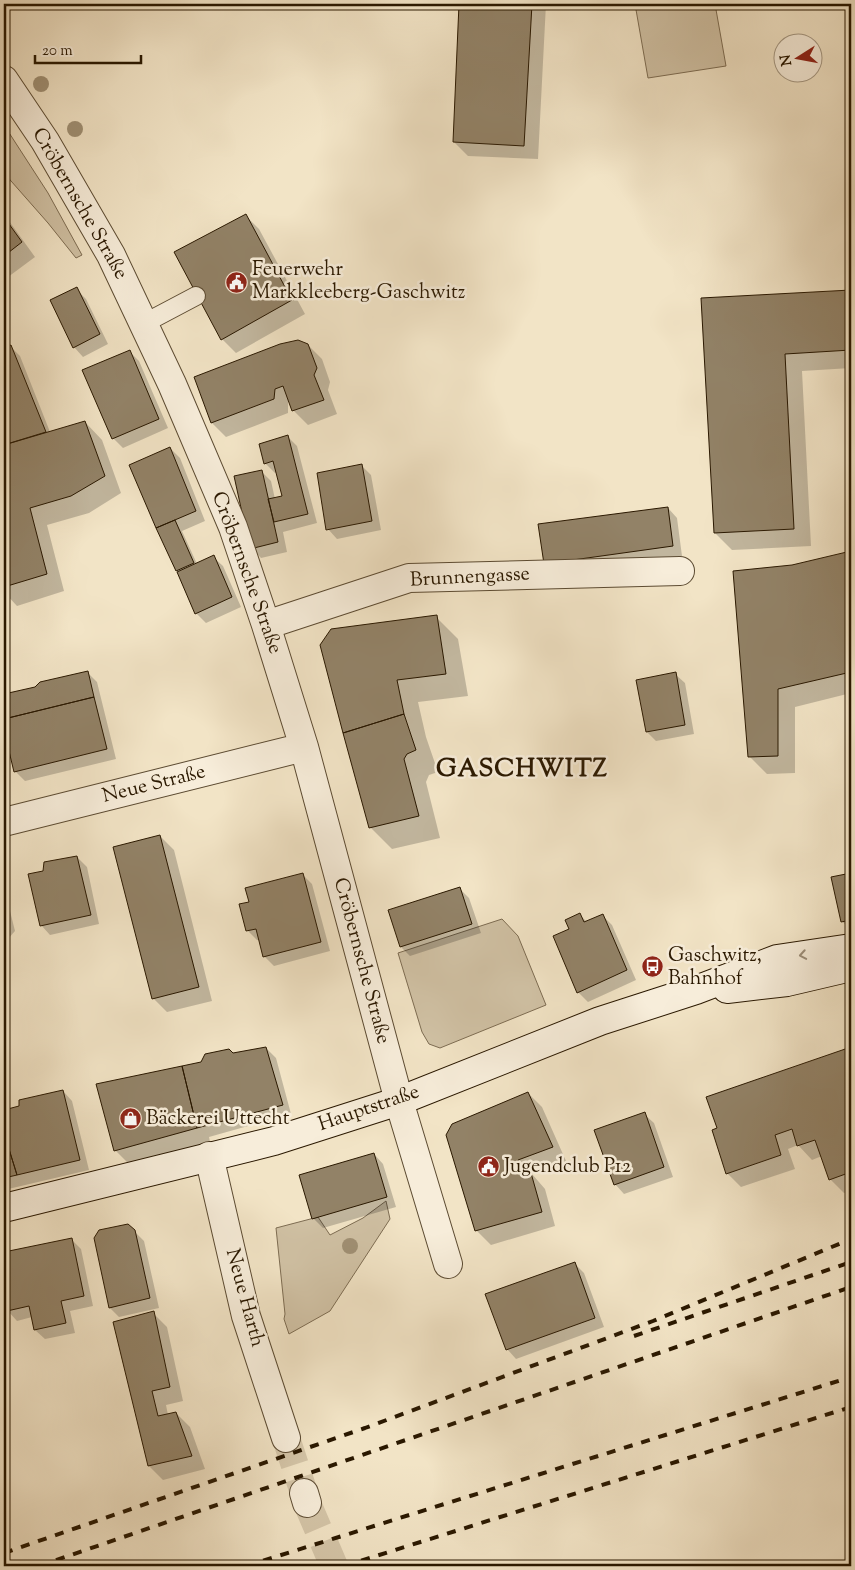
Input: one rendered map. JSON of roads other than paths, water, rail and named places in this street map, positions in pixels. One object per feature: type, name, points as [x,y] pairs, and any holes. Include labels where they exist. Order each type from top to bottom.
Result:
[{"type":"street","name":"Cröbernsche Straße","points":[[4,80],[45,141],[99,231],[172,384],[233,527],[304,747],[399,1101],[448,1264]]},
{"type":"street","name":"Brunnengasse","points":[[266,625],[409,578],[680,571]]},
{"type":"street","name":"Neue Straße","points":[[4,822],[304,747]]},
{"type":"street","name":"Hauptstraße","points":[[4,1208],[274,1140],[399,1101],[600,1021],[696,990],[777,960],[851,948]]},
{"type":"street","name":"Hauptstraße","points":[[696,990],[738,988],[787,982],[851,967]]},
{"type":"street","name":"Neue Harth","points":[[209,1156],[246,1316],[286,1438]]},
{"type":"lane","points":[[143,324],[196,296]]},
{"type":"tunnel","points":[[286,1438],[304,1493]]},
{"type":"tunnel","points":[[307,1503],[334,1566]]},
{"type":"railway","points":[[4,1553],[365,1428],[653,1321],[851,1239]]},
{"type":"railway","points":[[634,1336],[851,1262]]},
{"type":"railway","points":[[39,1566],[851,1287]]},
{"type":"railway","points":[[246,1566],[851,1377]]},
{"type":"railway","points":[[344,1566],[851,1407]]},
{"type":"place","name":"Feuerwehr Markkleeberg-Gaschwitz","points":[[236,282]]},
{"type":"place","name":"Gaschwitz, Bahnhof","points":[[652,967]]},
{"type":"place","name":"Bäckerei Uttecht","points":[[130,1119]]},
{"type":"place","name":"Jugendclub P12","points":[[488,1167]]},
{"type":"district","name":"GASCHWITZ","points":[[522,770]]}]
